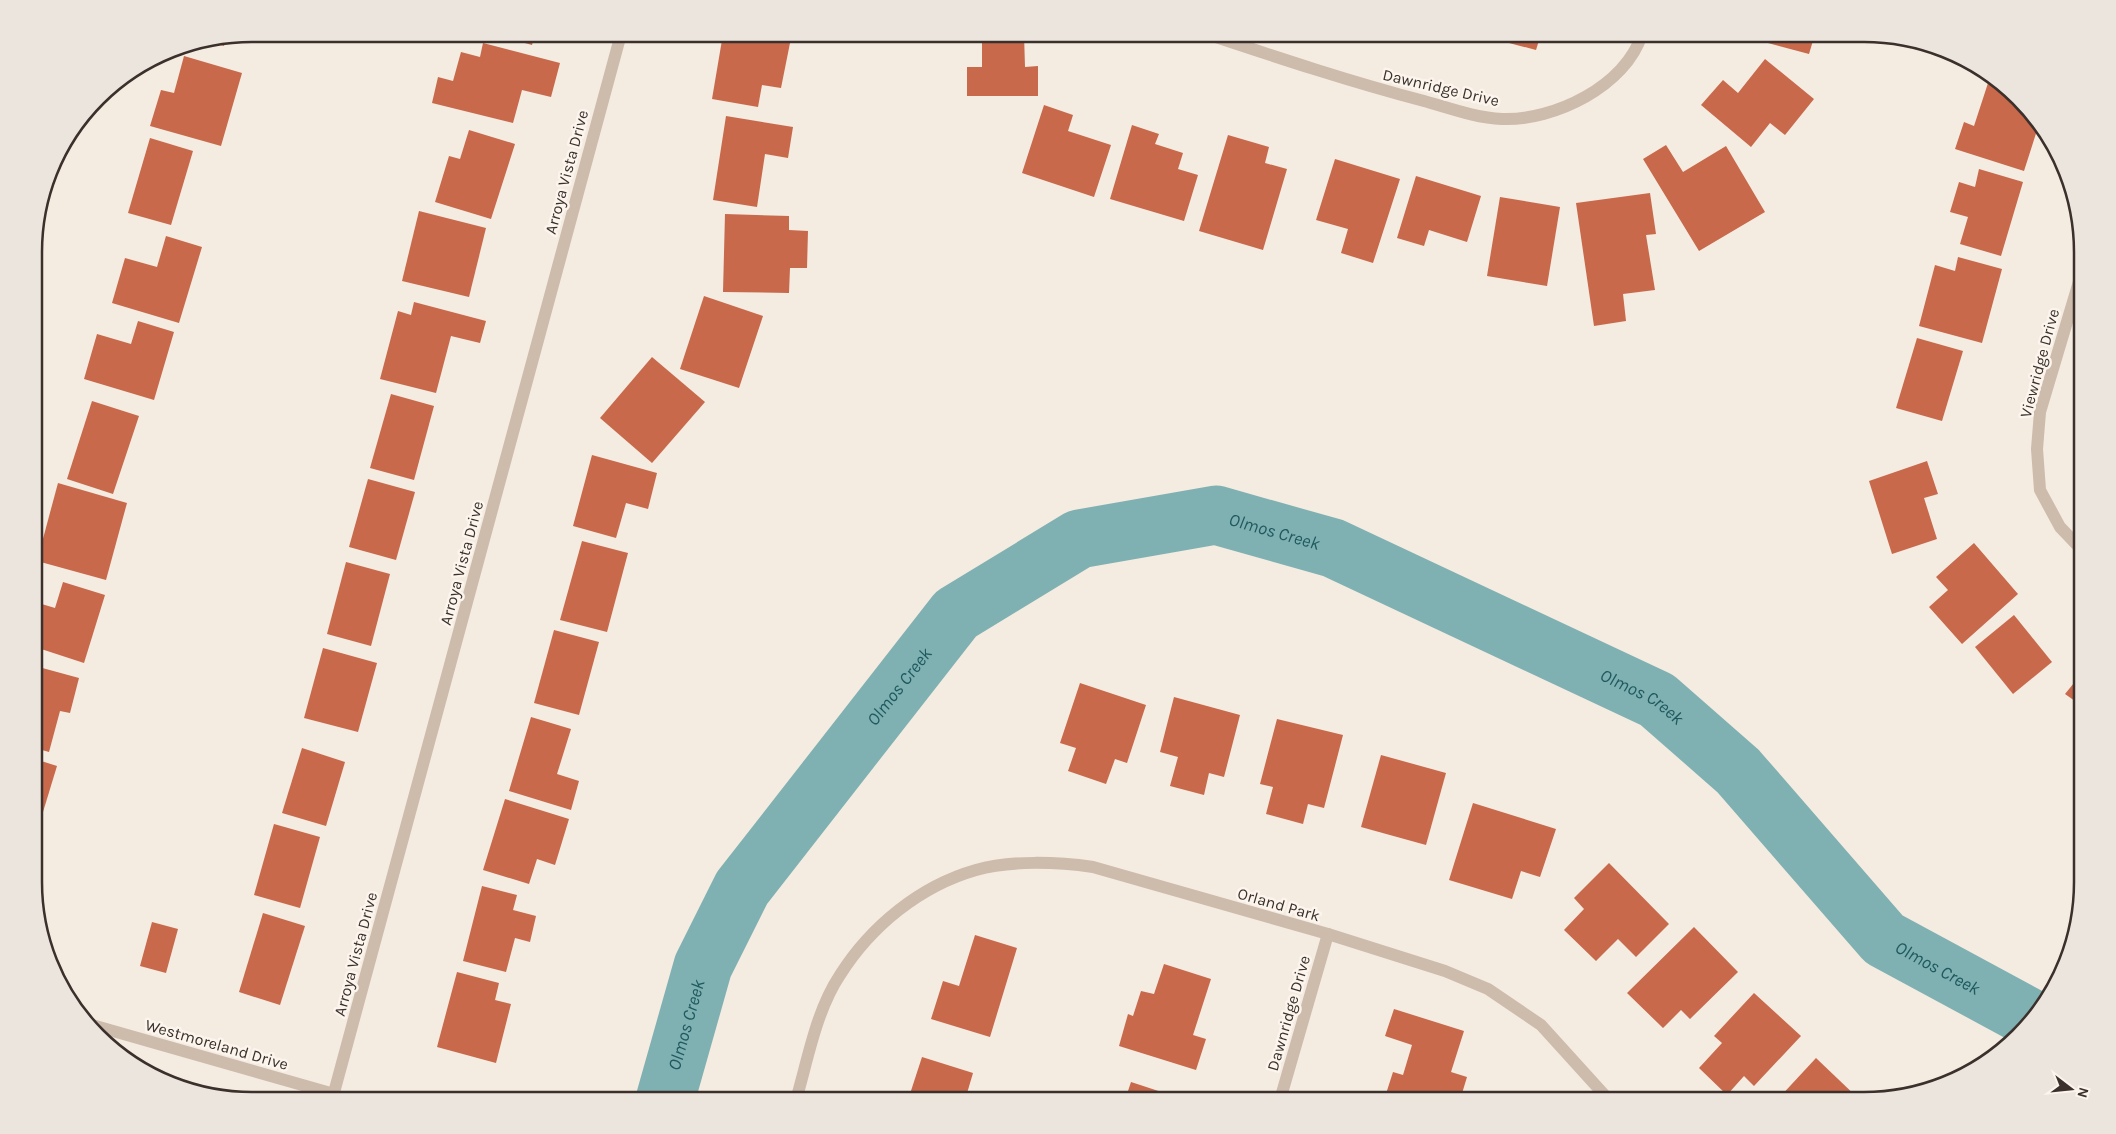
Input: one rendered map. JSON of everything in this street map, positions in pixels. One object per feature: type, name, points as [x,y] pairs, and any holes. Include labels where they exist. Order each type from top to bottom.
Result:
[{"type":"street","name":"Arroya Vista Drive","points":[[334,1092],[619,42]]},
{"type":"street","name":"Dawnridge Drive","points":[[1231,42],[1358,84],[1469,113],[1502,119],[1536,115],[1568,105],[1603,87],[1624,66],[1640,42]]},
{"type":"street","name":"Viewridge Drive","points":[[2074,296],[2040,412],[2036,449],[2040,490],[2060,527],[2074,542]]},
{"type":"street","name":"Orland Park","points":[[798,1092],[820,1018],[839,976],[868,938],[902,907],[940,883],[977,869],[1023,863],[1070,864],[1093,868],[1328,934],[1445,971],[1488,989],[1541,1025],[1602,1092]]},
{"type":"street","name":"Dawnridge Drive","points":[[1282,1092],[1328,934]]},
{"type":"street","name":"Westmoreland Drive","points":[[102,1028],[316,1092]]},
{"type":"building","points":[[521,42],[533,42],[532,45]]},
{"type":"building","points":[[722,42],[790,43],[781,88],[762,85],[758,107],[712,99]]},
{"type":"building","points":[[982,42],[1024,42],[1025,67],[1038,66],[1038,96],[967,96],[967,67],[982,67]]},
{"type":"building","points":[[1506,42],[1538,42],[1536,50]]},
{"type":"building","points":[[1764,42],[1813,42],[1809,54]]},
{"type":"building","points":[[483,43],[560,63],[551,97],[522,90],[513,123],[432,103],[438,77],[453,81],[461,52],[480,57]]},
{"type":"building","points":[[184,56],[242,73],[221,146],[150,126],[161,90],[174,93]]},
{"type":"building","points":[[1765,59],[1814,99],[1785,135],[1770,123],[1751,147],[1701,105],[1723,80],[1738,93]]},
{"type":"building","points":[[1988,84],[2012,104],[2036,133],[2024,171],[1955,149],[1964,122],[1974,126]]},
{"type":"building","points":[[1044,105],[1073,115],[1068,131],[1111,145],[1094,197],[1022,173]]},
{"type":"building","points":[[726,116],[793,127],[788,158],[765,154],[757,207],[713,200]]},
{"type":"building","points":[[1132,125],[1159,134],[1155,144],[1183,153],[1178,169],[1198,175],[1184,221],[1110,199]]},
{"type":"building","points":[[469,130],[515,144],[491,219],[435,202],[449,156],[460,159]]},
{"type":"building","points":[[1228,135],[1269,147],[1265,163],[1287,169],[1263,250],[1199,231]]},
{"type":"building","points":[[150,138],[193,151],[171,225],[128,213]]},
{"type":"building","points":[[1666,145],[1683,172],[1726,146],[1765,212],[1699,251],[1643,159]]},
{"type":"building","points":[[1335,159],[1400,179],[1373,263],[1341,253],[1348,229],[1316,220]]},
{"type":"building","points":[[1979,169],[2023,182],[2001,256],[1960,244],[1968,217],[1950,212],[1959,182],[1975,187]]},
{"type":"building","points":[[1416,176],[1481,196],[1467,242],[1429,230],[1424,246],[1397,238]]},
{"type":"building","points":[[1650,193],[1656,234],[1646,235],[1655,290],[1623,294],[1626,321],[1594,326],[1576,203]]},
{"type":"building","points":[[1500,197],[1560,207],[1547,286],[1487,276]]},
{"type":"building","points":[[419,211],[486,228],[469,297],[402,281]]},
{"type":"building","points":[[725,214],[789,216],[789,230],[808,231],[807,268],[790,268],[789,293],[723,292]]},
{"type":"building","points":[[166,236],[202,247],[179,323],[112,303],[125,258],[157,267]]},
{"type":"building","points":[[1958,257],[2002,269],[1982,343],[1919,326],[1935,265],[1955,271]]},
{"type":"building","points":[[704,296],[763,316],[739,388],[680,369]]},
{"type":"building","points":[[414,302],[486,321],[480,343],[451,336],[436,393],[380,379],[398,311],[411,315]]},
{"type":"building","points":[[138,321],[174,332],[154,400],[84,379],[97,334],[131,344]]},
{"type":"building","points":[[1917,338],[1963,351],[1942,421],[1896,408]]},
{"type":"building","points":[[652,357],[705,402],[652,463],[600,418]]},
{"type":"building","points":[[391,394],[434,406],[414,480],[370,468]]},
{"type":"building","points":[[92,401],[139,416],[113,494],[67,479]]},
{"type":"building","points":[[592,455],[657,473],[648,509],[626,503],[616,538],[573,526]]},
{"type":"building","points":[[1927,461],[1938,494],[1924,498],[1937,539],[1892,554],[1869,481]]},
{"type":"building","points":[[368,479],[415,492],[396,560],[349,547]]},
{"type":"building","points":[[58,483],[127,503],[106,580],[42,562],[42,542]]},
{"type":"building","points":[[582,541],[628,553],[607,632],[560,620]]},
{"type":"building","points":[[1974,543],[2018,594],[1962,644],[1929,607],[1948,590],[1936,577]]},
{"type":"building","points":[[346,562],[390,574],[371,646],[327,634]]},
{"type":"building","points":[[63,582],[105,595],[84,663],[42,649],[42,604],[55,608]]},
{"type":"building","points":[[2014,615],[2052,662],[2013,694],[1975,647]]},
{"type":"building","points":[[554,630],[599,642],[579,715],[534,703]]},
{"type":"building","points":[[323,648],[377,663],[358,732],[304,718]]},
{"type":"building","points":[[42,668],[79,678],[70,713],[60,711],[49,752],[42,750]]},
{"type":"building","points":[[1080,683],[1146,705],[1127,763],[1115,759],[1106,784],[1068,771],[1076,748],[1060,743]]},
{"type":"building","points":[[2074,683],[2074,700],[2065,694]]},
{"type":"building","points":[[1174,697],[1240,715],[1224,777],[1209,773],[1204,795],[1170,786],[1178,757],[1160,752]]},
{"type":"building","points":[[531,717],[571,729],[557,774],[579,781],[571,810],[509,791]]},
{"type":"building","points":[[1277,719],[1343,735],[1324,808],[1308,804],[1303,824],[1266,814],[1273,787],[1260,784]]},
{"type":"building","points":[[302,748],[345,762],[326,826],[282,813]]},
{"type":"building","points":[[1381,755],[1446,773],[1426,845],[1361,827]]},
{"type":"building","points":[[42,761],[57,766],[42,815]]},
{"type":"building","points":[[505,799],[569,819],[555,865],[537,859],[529,884],[483,870]]},
{"type":"building","points":[[1473,803],[1556,829],[1540,877],[1521,871],[1512,899],[1449,880]]},
{"type":"building","points":[[274,824],[320,837],[300,908],[254,895]]},
{"type":"building","points":[[1609,863],[1669,924],[1636,957],[1618,939],[1596,961],[1564,930],[1584,909],[1574,898]]},
{"type":"building","points":[[482,886],[517,895],[513,910],[536,916],[530,942],[515,938],[506,972],[463,961]]},
{"type":"building","points":[[263,913],[305,926],[280,1005],[239,992]]},
{"type":"building","points":[[152,922],[178,929],[166,973],[140,966]]},
{"type":"building","points":[[1694,927],[1738,972],[1690,1019],[1681,1010],[1663,1028],[1627,993]]},
{"type":"building","points":[[975,935],[1017,948],[990,1037],[931,1019],[943,981],[959,986]]},
{"type":"building","points":[[1164,964],[1211,979],[1193,1035],[1206,1039],[1196,1070],[1119,1046],[1128,1014],[1133,1016],[1141,991],[1154,994]]},
{"type":"building","points":[[457,972],[499,983],[495,1000],[511,1004],[496,1063],[437,1047]]},
{"type":"building","points":[[1754,993],[1801,1036],[1754,1086],[1744,1076],[1730,1092],[1724,1092],[1699,1068],[1722,1043],[1714,1036]]},
{"type":"building","points":[[1394,1009],[1464,1031],[1451,1072],[1467,1077],[1462,1092],[1387,1092],[1393,1072],[1403,1075],[1412,1045],[1385,1036]]},
{"type":"building","points":[[922,1057],[973,1073],[967,1092],[911,1092]]},
{"type":"building","points":[[1816,1058],[1852,1092],[1784,1092]]},
{"type":"building","points":[[1131,1082],[1162,1092],[1128,1092]]},
{"type":"waterway","name":"Olmos Creek","points":[[667,1092],[703,966],[742,888],[956,614],[1079,539],[1216,515],[1333,548],[1657,700],[1738,771],[1884,939],[2025,1015]]}]
